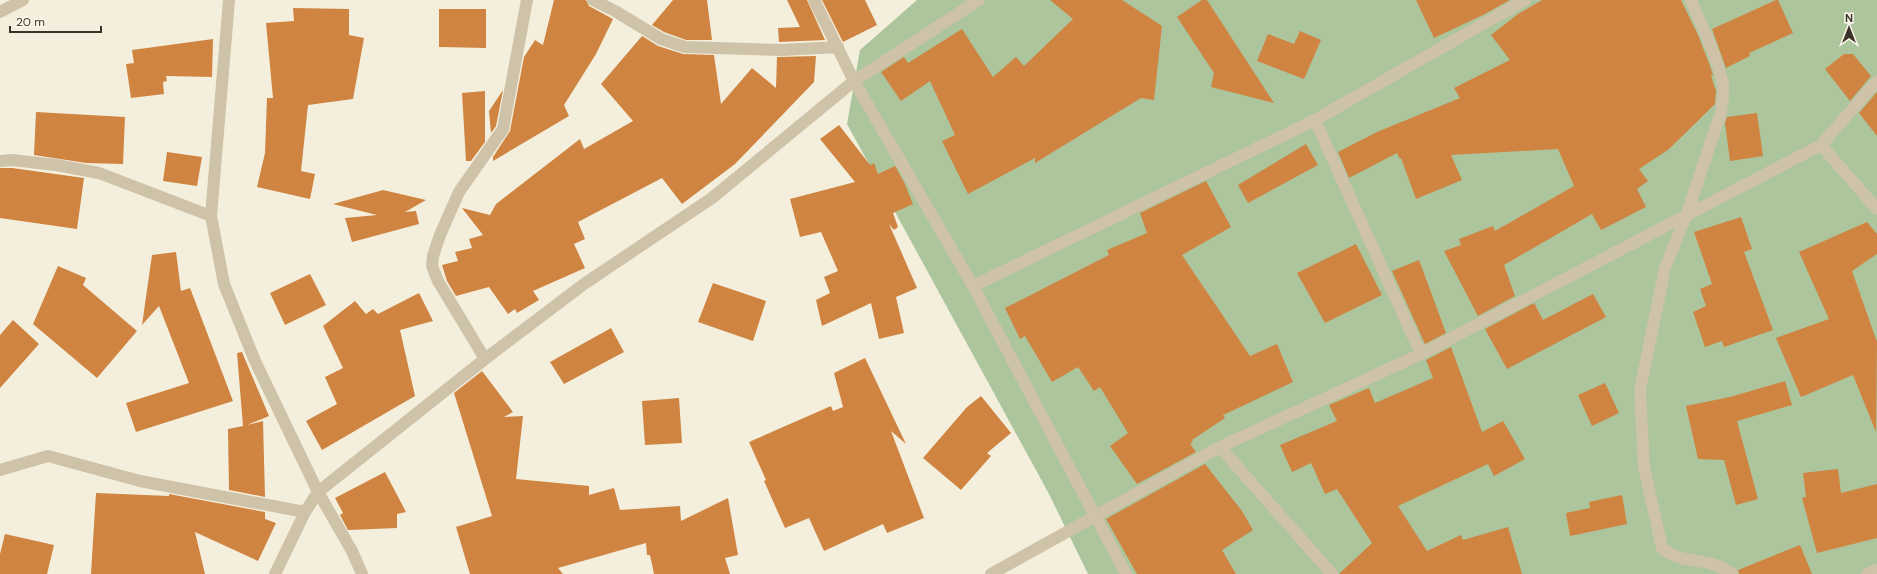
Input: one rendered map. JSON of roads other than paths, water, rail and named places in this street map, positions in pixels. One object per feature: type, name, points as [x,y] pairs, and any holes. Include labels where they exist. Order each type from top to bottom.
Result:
[{"type":"street","points":[[0,12],[23,0]]},
{"type":"street","points":[[229,0],[212,216],[224,284],[254,361],[318,492],[352,551],[362,574]]},
{"type":"street","points":[[484,359],[438,281],[432,266],[433,256],[440,234],[459,192],[503,129],[527,0]]},
{"type":"street","points":[[593,0],[615,10],[661,39],[685,46],[782,50],[838,47]]},
{"type":"street","points":[[814,0],[854,81],[973,286],[1126,574]]},
{"type":"street","points":[[275,574],[305,512],[318,492],[484,359],[584,284],[712,198],[854,81],[979,0]]},
{"type":"street","points":[[973,286],[1315,120],[1525,0]]},
{"type":"street","points":[[1691,0],[1716,64],[1723,86],[1723,99],[1721,112],[1686,216],[1665,268],[1640,390],[1644,467],[1662,548],[1673,556],[1707,561],[1728,570],[1732,574]]},
{"type":"street","points":[[991,574],[1220,447],[1421,354],[1821,145],[1877,81]]},
{"type":"street","points":[[1315,120],[1421,354]]},
{"type":"street","points":[[1821,145],[1877,209]]},
{"type":"street","points":[[0,161],[12,160],[49,164],[99,173],[212,216]]},
{"type":"street","points":[[1220,447],[1332,574]]},
{"type":"street","points":[[0,470],[48,456],[140,481],[305,512]]},
{"type":"street","points":[[1867,574],[1877,570]]}]
